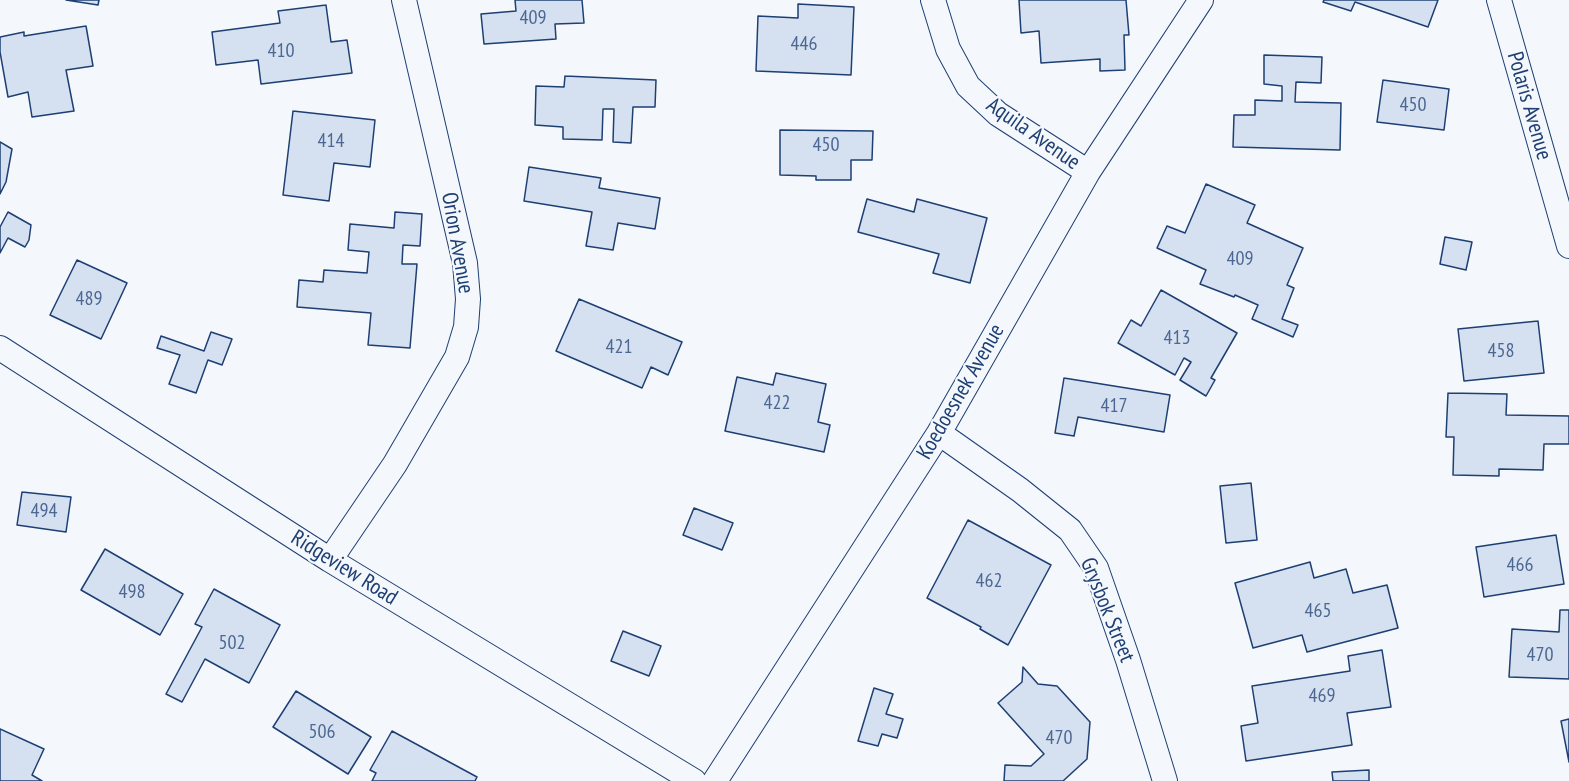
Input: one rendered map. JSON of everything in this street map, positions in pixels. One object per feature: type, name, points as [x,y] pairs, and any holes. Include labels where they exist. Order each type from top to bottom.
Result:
[{"type":"street","name":"Orion Avenue","points":[[330,560],[400,454],[457,357],[466,327],[468,299],[465,264],[404,0]]},
{"type":"street","name":"Aquila Avenue","points":[[933,0],[948,49],[968,86],[998,114],[1088,172]]},
{"type":"street","name":"Koedoesnek Avenue","points":[[715,781],[939,433],[1088,172],[1201,0]]},
{"type":"street","name":"Polaris Avenue","points":[[1499,0],[1569,246]]},
{"type":"street","name":"Ridgeview Road","points":[[0,348],[330,560],[694,781]]},
{"type":"street","name":"Grysbok Street","points":[[939,433],[1020,490],[1070,530],[1096,568],[1128,660],[1165,781]]},
{"type":"building","points":[[66,0],[99,0],[98,5]]},
{"type":"building","points":[[515,0],[582,0],[584,23],[555,24],[556,39],[484,44],[481,14],[516,11]]},
{"type":"building","points":[[1019,0],[1126,0],[1129,35],[1124,35],[1125,70],[1100,71],[1100,59],[1041,63],[1039,31],[1021,33]]},
{"type":"building","points":[[1324,0],[1438,0],[1428,27],[1355,2],[1351,11],[1323,2]]},
{"type":"building","points":[[798,4],[854,7],[851,75],[756,71],[758,16],[798,18]]},
{"type":"building","points":[[326,5],[331,42],[347,40],[352,73],[261,84],[258,60],[216,65],[212,32],[280,23],[278,11]]},
{"type":"building","points":[[86,26],[93,66],[66,70],[74,111],[32,117],[28,92],[8,97],[0,52],[0,37],[24,32],[24,36]]},
{"type":"building","points":[[1264,55],[1322,57],[1321,83],[1296,82],[1295,102],[1341,103],[1340,150],[1233,147],[1234,115],[1255,115],[1255,100],[1282,101],[1282,86],[1264,84]]},
{"type":"building","points":[[565,76],[656,80],[655,107],[633,107],[631,143],[613,142],[614,109],[603,109],[602,140],[563,139],[563,127],[535,125],[536,86],[564,87]]},
{"type":"building","points":[[1383,80],[1449,89],[1444,130],[1377,122]]},
{"type":"building","points":[[293,111],[375,120],[370,167],[334,163],[329,201],[283,195]]},
{"type":"building","points":[[780,130],[873,131],[872,160],[851,160],[851,180],[816,180],[816,176],[780,175]]},
{"type":"building","points":[[0,142],[12,149],[6,182],[0,194]]},
{"type":"building","points":[[529,167],[601,178],[599,188],[660,198],[655,229],[618,223],[613,250],[586,246],[592,212],[524,201]]},
{"type":"building","points":[[1206,184],[1255,205],[1247,223],[1303,248],[1287,285],[1294,288],[1282,319],[1298,325],[1293,337],[1252,319],[1258,305],[1200,284],[1206,270],[1157,248],[1167,226],[1185,233]]},
{"type":"building","points":[[867,199],[914,212],[917,199],[987,218],[970,283],[933,273],[939,254],[858,232]]},
{"type":"building","points":[[8,212],[31,225],[29,240],[25,247],[8,238],[0,253],[0,227]]},
{"type":"building","points":[[395,212],[422,214],[420,246],[403,245],[402,264],[417,264],[410,348],[368,345],[371,313],[297,307],[299,280],[323,282],[324,270],[367,273],[369,252],[348,250],[350,224],[394,228]]},
{"type":"building","points":[[1445,237],[1472,242],[1466,270],[1440,264]]},
{"type":"building","points":[[77,260],[127,283],[101,339],[50,315]]},
{"type":"building","points":[[1161,290],[1237,333],[1211,378],[1215,380],[1206,396],[1180,380],[1191,362],[1184,358],[1175,375],[1118,343],[1131,320],[1141,326]]},
{"type":"building","points":[[579,299],[682,342],[668,375],[651,367],[642,388],[556,351]]},
{"type":"building","points":[[1538,321],[1544,373],[1464,381],[1458,329]]},
{"type":"building","points":[[211,332],[232,339],[222,365],[208,360],[196,393],[169,384],[180,355],[157,348],[161,336],[204,351]]},
{"type":"building","points":[[776,373],[826,384],[818,422],[830,425],[824,452],[725,431],[737,377],[773,385]]},
{"type":"building","points":[[1064,378],[1170,395],[1164,432],[1078,417],[1074,436],[1055,433]]},
{"type":"building","points":[[1448,393],[1507,394],[1506,415],[1569,416],[1569,444],[1544,444],[1543,470],[1499,469],[1499,476],[1453,475],[1454,437],[1446,437]]},
{"type":"building","points":[[1251,483],[1257,540],[1226,543],[1220,486]]},
{"type":"building","points":[[22,492],[71,497],[66,532],[17,525]]},
{"type":"building","points":[[694,508],[733,523],[722,550],[683,535]]},
{"type":"building","points":[[968,520],[1051,565],[1008,645],[980,629],[981,627],[927,598]]},
{"type":"building","points":[[1556,535],[1564,584],[1484,597],[1476,547]]},
{"type":"building","points":[[105,549],[183,594],[160,635],[81,590]]},
{"type":"building","points":[[1310,562],[1314,578],[1346,569],[1353,593],[1387,585],[1398,628],[1307,652],[1302,635],[1253,648],[1235,583]]},
{"type":"building","points":[[214,589],[280,625],[249,683],[205,659],[182,702],[166,694],[202,627],[195,624]]},
{"type":"building","points":[[1560,610],[1569,610],[1569,679],[1509,677],[1512,629],[1559,632]]},
{"type":"building","points":[[623,631],[661,646],[649,676],[611,661]]},
{"type":"building","points":[[1382,650],[1391,707],[1347,713],[1352,745],[1246,761],[1241,726],[1258,723],[1252,686],[1350,671],[1348,656]]},
{"type":"building","points":[[1023,667],[1038,684],[1057,686],[1090,722],[1087,759],[1063,781],[1004,781],[1005,765],[1031,766],[1044,754],[998,703],[1022,682]]},
{"type":"building","points":[[874,688],[893,694],[886,714],[903,719],[897,738],[882,734],[878,746],[858,741]]},
{"type":"building","points":[[296,691],[371,737],[348,774],[273,727]]},
{"type":"building","points":[[1569,719],[1569,762],[1561,721]]},
{"type":"building","points":[[0,729],[44,749],[32,775],[42,781],[0,781]]},
{"type":"building","points":[[392,731],[477,777],[475,781],[372,781],[376,773],[370,770]]},
{"type":"building","points":[[1369,770],[1369,781],[1333,781],[1332,772]]}]
